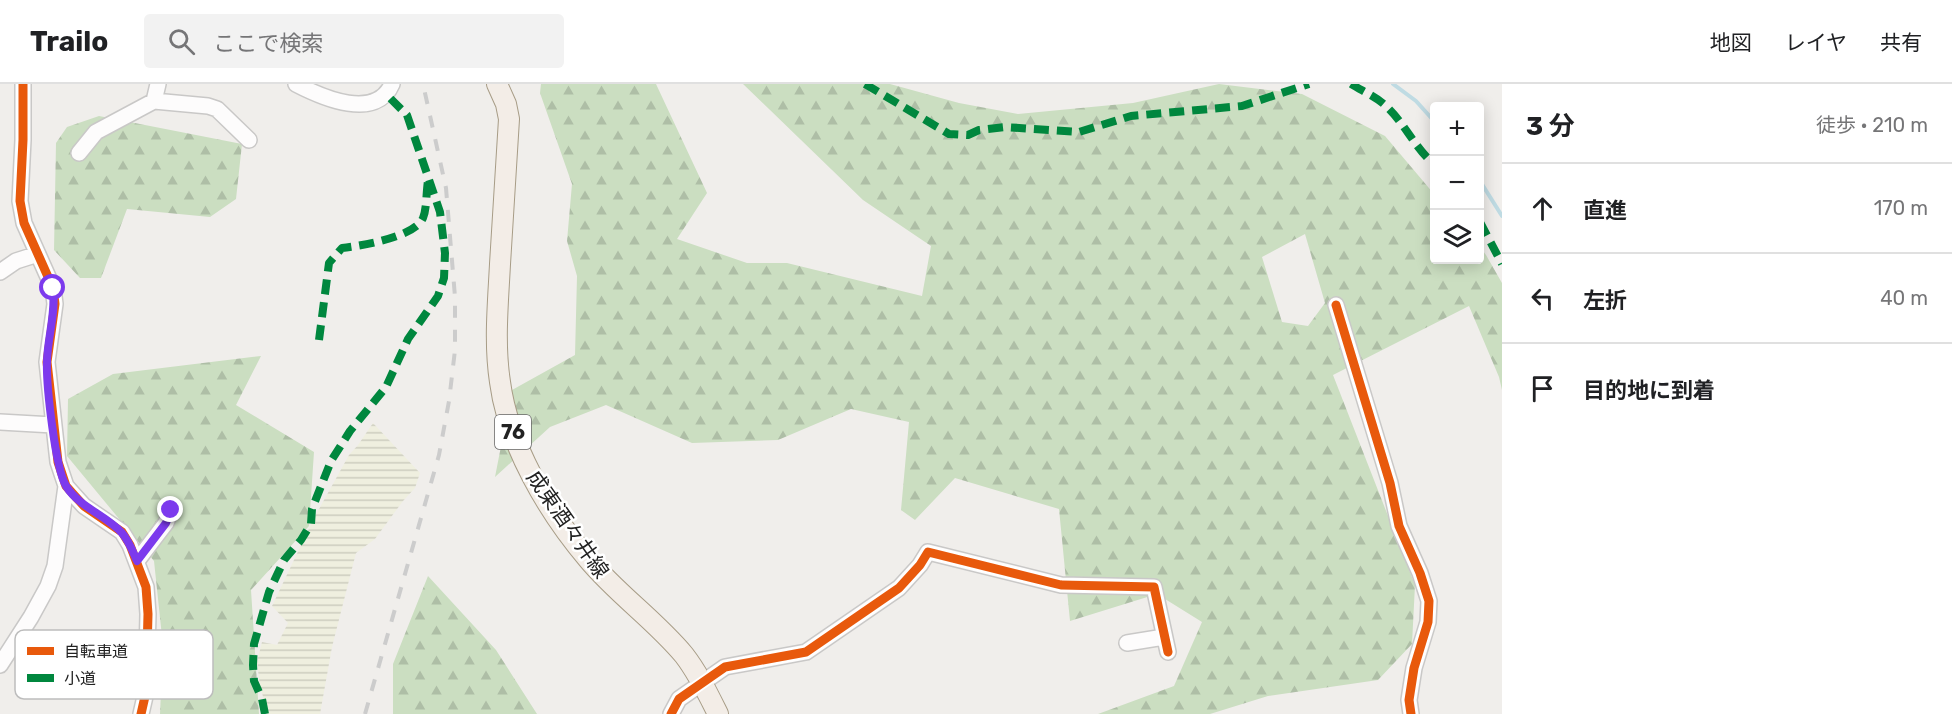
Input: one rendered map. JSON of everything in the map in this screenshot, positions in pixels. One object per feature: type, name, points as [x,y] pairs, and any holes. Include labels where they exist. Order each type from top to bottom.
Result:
[{"type":"main road","name":"成東酒々井線","points":[[497,84],[506,104],[509,120],[496,341],[500,384],[509,422],[520,453],[538,487],[586,557],[609,583],[685,656],[718,714]]},
{"type":"street","points":[[23,84],[20,201],[24,223],[53,288],[55,304],[47,362],[52,425],[58,462],[66,486],[84,506],[122,532],[130,545],[146,586],[148,630]]},
{"type":"street","points":[[154,101],[158,84]]},
{"type":"street","points":[[296,84],[316,94],[339,101],[366,104],[379,101],[387,95],[392,84]]},
{"type":"street","points":[[79,153],[96,132],[154,101],[208,106],[217,109],[249,140]]},
{"type":"street","points":[[0,272],[16,261],[38,254]]},
{"type":"street","points":[[1336,305],[1390,483],[1399,526],[1420,573],[1429,601],[1428,622],[1414,668],[1409,700],[1411,714]]},
{"type":"street","points":[[0,422],[52,425]]},
{"type":"street","points":[[23,630],[48,586],[55,566],[66,486]]},
{"type":"street","points":[[137,561],[166,523],[171,510]]},
{"type":"street","points":[[671,714],[679,699],[725,667],[806,652],[899,588],[920,565],[928,552],[1061,585],[1154,587],[1166,644],[1127,643]]},
{"type":"street","points":[[0,665],[15,642]]},
{"type":"street","points":[[141,714],[144,699]]},
{"type":"green space","points":[[541,84],[656,84],[707,193],[677,239],[747,263],[787,263],[922,296],[931,246],[863,200],[743,84],[890,84],[959,103],[1018,114],[1133,103],[1219,84],[1302,94],[1385,136],[1430,189],[1430,264],[1484,264],[1484,252],[1502,283],[1502,390],[1499,377],[1469,306],[1333,375],[1415,585],[1412,644],[1378,680],[1268,696],[1210,714],[1098,714],[1174,686],[1202,622],[1157,594],[1070,621],[1059,509],[955,478],[915,520],[901,510],[909,422],[851,409],[778,440],[692,443],[606,405],[550,427],[495,477],[512,390],[575,355],[577,276],[567,241],[572,184],[540,93]],"holes":[[[1305,234],[1325,303],[1308,326],[1282,322],[1262,257]]]},
{"type":"green space","points":[[99,116],[242,144],[236,199],[210,217],[127,209],[101,278],[80,278],[54,250],[56,143],[67,127]]},
{"type":"green space","points":[[261,356],[236,405],[314,452],[309,526],[251,590],[259,714],[160,714],[161,699],[213,699],[213,630],[161,630],[154,561],[67,456],[68,399],[113,374]]},
{"type":"green space","points":[[373,423],[420,473],[415,488],[375,539],[356,553],[332,647],[320,714],[268,714],[260,686],[257,662],[262,642],[277,645],[288,623],[272,606],[314,518],[349,455]]},
{"type":"green space","points":[[428,576],[496,650],[537,714],[393,714],[393,664]]},
{"type":"waterway","points":[[1393,84],[1416,101],[1430,117]]},
{"type":"waterway","points":[[1484,187],[1502,216]]},
{"type":"railway","points":[[365,714],[439,455],[455,350],[455,297],[446,188],[423,84]]},
{"type":"marked path","points":[[865,84],[949,134],[968,135],[979,130],[1005,127],[1079,132],[1131,116],[1242,106],[1309,84]]},
{"type":"marked path","points":[[1351,84],[1387,107],[1430,160]]},
{"type":"marked path","points":[[265,714],[262,699],[254,681],[253,665],[254,644],[269,592],[284,560],[311,524],[312,509],[331,461],[350,431],[386,387],[408,339],[438,296],[444,278],[445,253],[440,212],[407,115],[387,95]]},
{"type":"marked path","points":[[319,340],[329,263],[342,248],[387,239],[418,225],[424,214],[428,181]]},
{"type":"marked path","points":[[1484,230],[1502,264]]},
{"type":"cycle path","points":[[23,84],[20,201],[24,223],[53,288],[55,304],[47,362],[58,462],[66,486],[84,506],[122,532],[130,545],[146,587],[148,630]]},
{"type":"cycle path","points":[[1336,305],[1390,483],[1399,526],[1420,573],[1429,601],[1428,622],[1414,668],[1409,700],[1411,714]]},
{"type":"cycle path","points":[[671,714],[679,699],[725,667],[806,652],[899,588],[920,565],[928,552],[1061,585],[1154,587],[1168,652]]},
{"type":"cycle path","points":[[141,714],[144,699]]},
{"type":"route","points":[[53,288],[55,304],[51,317],[47,362],[52,425],[58,462],[66,486],[84,506],[122,532],[137,561],[166,523],[171,510]]}]
